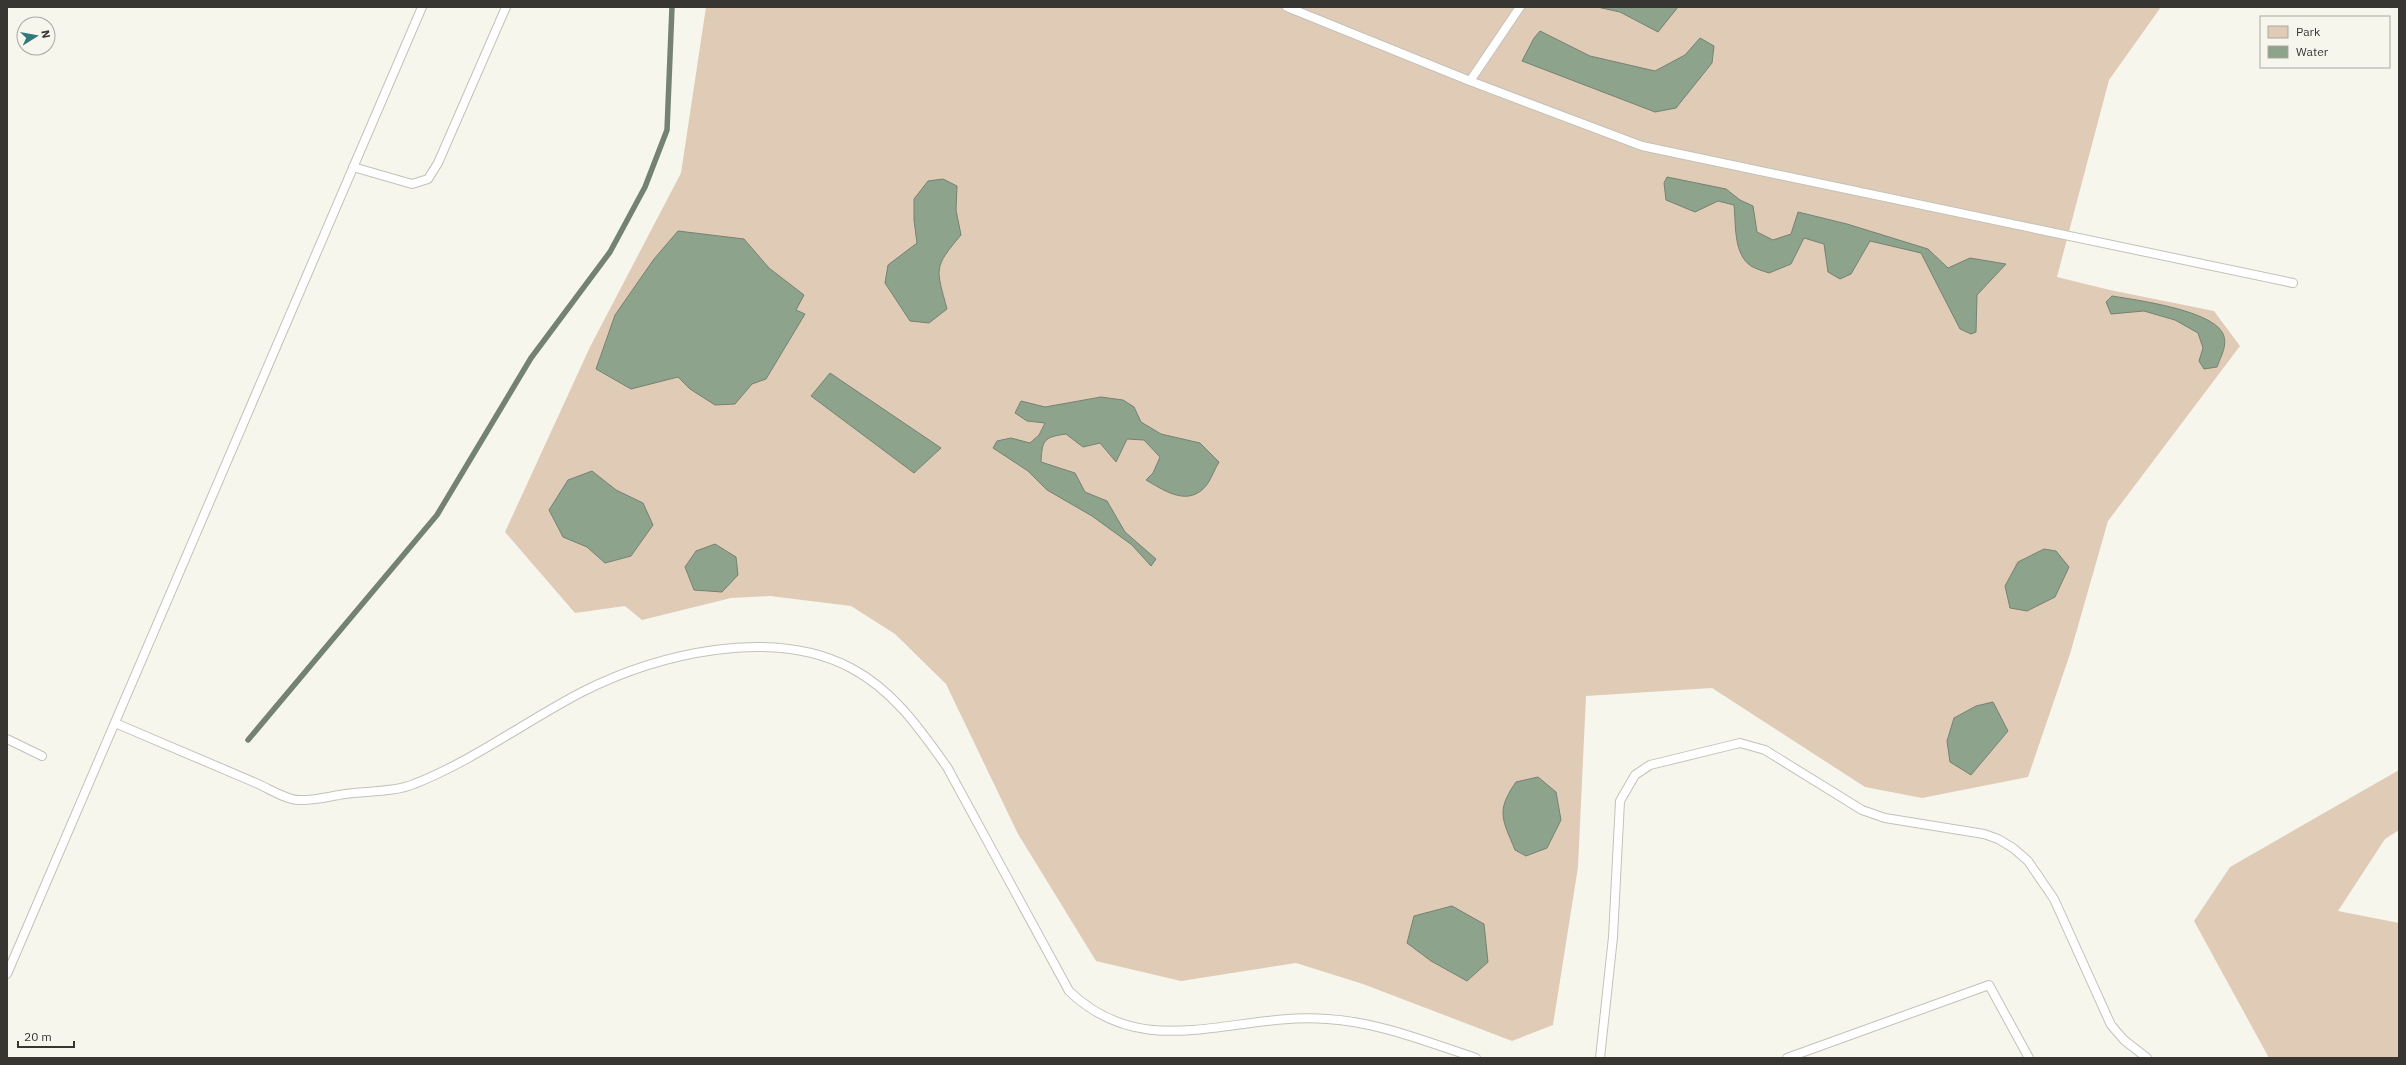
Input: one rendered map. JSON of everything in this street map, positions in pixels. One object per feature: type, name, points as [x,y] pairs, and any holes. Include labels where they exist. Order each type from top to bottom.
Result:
[{"type":"lane","points":[[7,974],[422,7]]},
{"type":"lane","points":[[353,166],[412,184],[428,179],[438,163],[506,7]]},
{"type":"lane","points":[[1287,7],[1470,80],[1642,146],[2293,283]]},
{"type":"lane","points":[[1470,80],[1520,7]]},
{"type":"lane","points":[[114,723],[297,800],[412,785],[455,764],[584,691],[651,665],[684,656],[761,646],[788,648],[818,655],[851,668],[880,688],[903,708],[923,733],[947,767],[1069,991],[1082,1006],[1102,1020],[1118,1029],[1136,1035],[1161,1037],[1212,1034],[1281,1021],[1326,1019],[1374,1025],[1476,1058]]},
{"type":"lane","points":[[7,739],[42,756]]},
{"type":"lane","points":[[1600,1058],[1613,937],[1620,801],[1635,775],[1650,765],[1740,743],[1765,750],[1862,810],[1892,819],[1984,834],[2014,848],[2028,861],[2054,899],[2111,1025],[2124,1040],[2147,1058]]},
{"type":"lane","points":[[1786,1058],[1989,985],[2029,1058]]},
{"type":"green space","points":[[706,7],[2161,7],[2109,80],[2057,277],[2110,290],[2214,311],[2240,346],[2108,521],[2070,654],[2028,777],[1922,798],[1865,787],[1712,688],[1586,696],[1578,867],[1553,1025],[1512,1041],[1363,984],[1296,963],[1181,981],[1096,961],[1018,834],[946,684],[895,634],[851,606],[770,596],[731,598],[642,620],[625,606],[575,613],[505,532],[590,347],[681,173]]},
{"type":"green space","points":[[2399,770],[2399,830],[2385,839],[2338,911],[2399,923],[2399,1058],[2269,1058],[2194,921],[2230,867]]},
{"type":"water","points":[[1597,7],[1678,7],[1658,32],[1620,12]]},
{"type":"water","points":[[1540,31],[1590,56],[1655,71],[1685,55],[1700,38],[1714,46],[1712,63],[1676,108],[1655,112],[1522,61],[1534,38]]},
{"type":"water","points":[[1667,177],[1726,189],[1740,200],[1753,206],[1757,232],[1773,240],[1791,234],[1798,212],[1847,224],[1928,249],[1948,268],[1970,258],[2006,264],[1977,295],[1976,332],[1971,334],[1960,329],[1921,253],[1870,241],[1851,274],[1840,279],[1828,272],[1824,244],[1804,238],[1791,264],[1769,273],[1751,266],[1745,261],[1741,254],[1736,238],[1734,205],[1718,201],[1695,212],[1666,200],[1664,183]]},
{"type":"water","points":[[943,179],[957,186],[956,210],[961,235],[945,255],[939,269],[939,276],[947,309],[929,323],[910,321],[885,283],[888,265],[917,243],[914,220],[914,199],[928,181]]},
{"type":"water","points":[[678,231],[744,239],[769,268],[804,295],[796,310],[805,314],[766,379],[752,384],[735,404],[715,405],[690,389],[678,377],[631,389],[596,369],[615,315],[654,259]]},
{"type":"water","points":[[2112,296],[2172,307],[2188,312],[2215,324],[2222,332],[2225,341],[2224,350],[2217,367],[2204,369],[2199,361],[2203,348],[2198,333],[2175,320],[2144,311],[2111,314],[2106,302]]},
{"type":"water","points":[[830,373],[941,448],[914,473],[811,396]]},
{"type":"water","points":[[1101,397],[1123,400],[1134,407],[1141,422],[1161,434],[1200,443],[1219,462],[1210,480],[1203,489],[1196,494],[1181,496],[1166,491],[1146,480],[1153,473],[1160,457],[1144,440],[1127,439],[1116,462],[1100,443],[1083,447],[1066,434],[1049,438],[1044,444],[1041,462],[1075,473],[1085,492],[1107,501],[1125,532],[1156,559],[1151,566],[1132,545],[1092,516],[1047,490],[1028,471],[993,448],[997,441],[1011,438],[1030,443],[1039,435],[1045,423],[1027,421],[1015,413],[1021,401],[1045,407]]},
{"type":"water","points":[[592,471],[616,490],[643,503],[653,525],[631,556],[605,563],[587,547],[563,537],[549,510],[568,480]]},
{"type":"water","points":[[715,544],[736,557],[738,575],[722,592],[694,590],[685,567],[696,551]]},
{"type":"water","points":[[2044,549],[2056,551],[2069,567],[2055,597],[2027,611],[2010,608],[2005,586],[2018,562]]},
{"type":"water","points":[[1993,702],[2008,731],[1971,775],[1950,762],[1947,741],[1954,718],[1976,706]]},
{"type":"water","points":[[1538,777],[1556,792],[1561,820],[1547,848],[1526,856],[1515,850],[1507,831],[1503,816],[1503,809],[1509,792],[1516,782]]},
{"type":"water","points":[[1452,906],[1484,924],[1488,962],[1467,981],[1431,961],[1407,943],[1414,916]]},
{"type":"waterway","points":[[248,740],[437,515],[531,358],[610,252],[645,187],[667,130],[672,7]]}]
